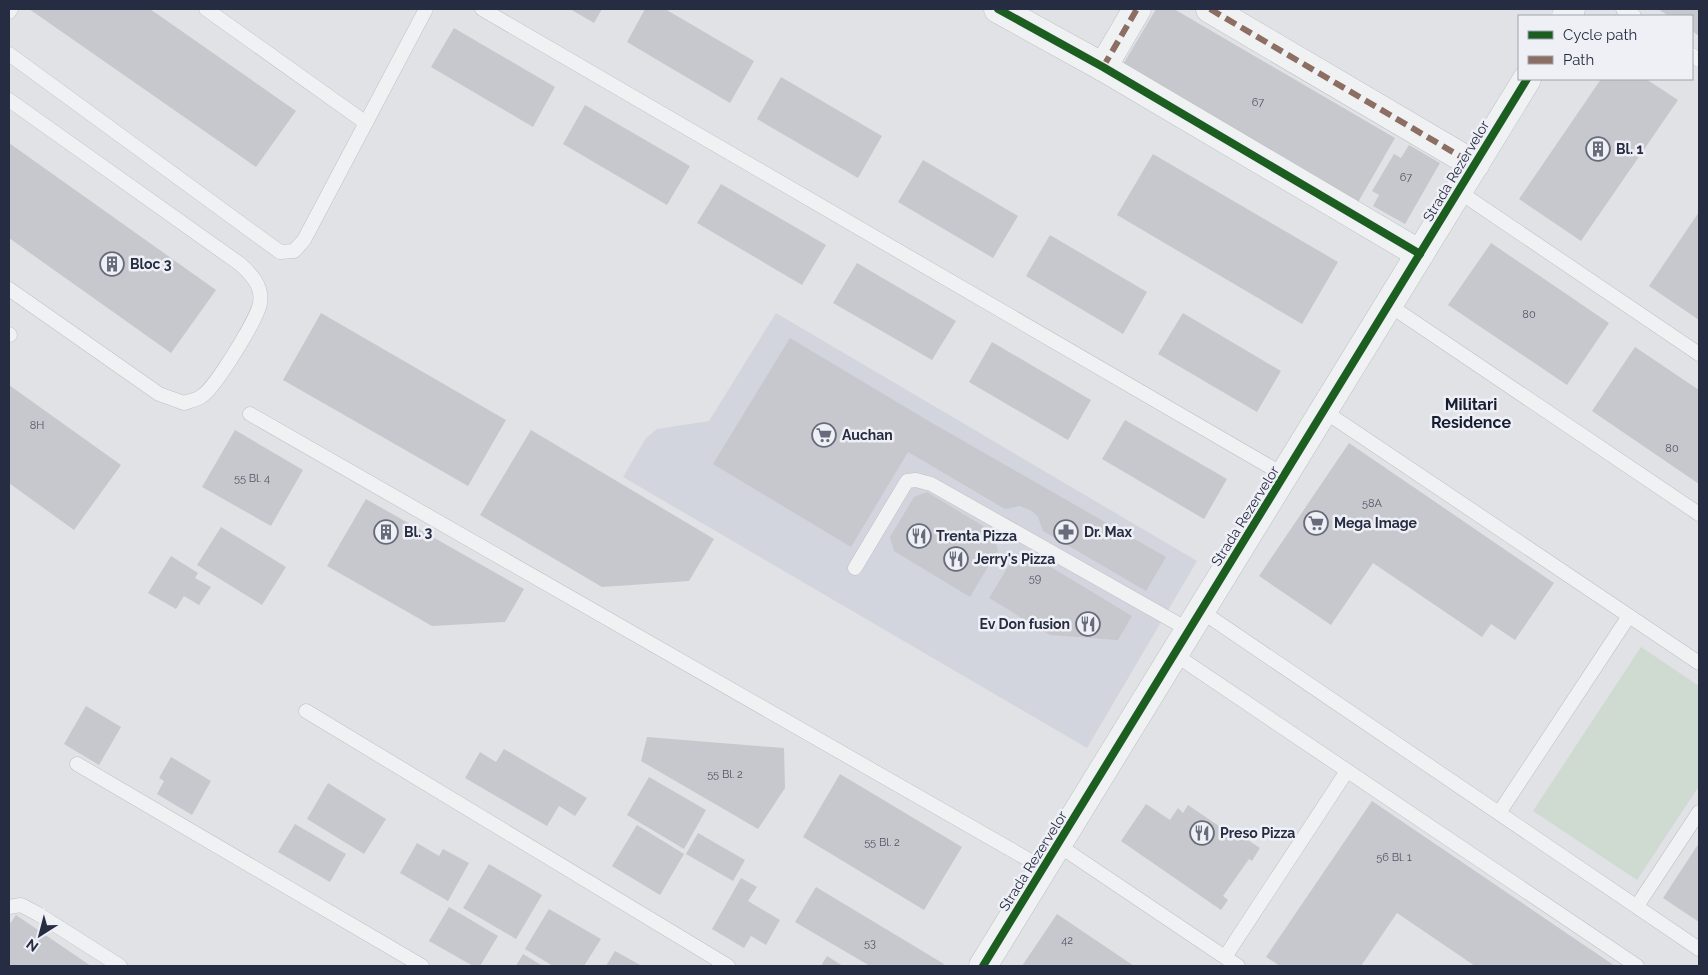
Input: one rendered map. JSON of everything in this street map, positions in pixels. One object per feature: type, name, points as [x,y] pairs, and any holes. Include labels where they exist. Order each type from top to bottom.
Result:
[{"type":"street","points":[[998,9],[1103,67],[1420,254]]},
{"type":"street","points":[[1103,67],[1137,9]]},
{"type":"street","points":[[1210,9],[1474,165]]},
{"type":"street","name":"Strada Rezervelor","points":[[983,966],[1526,80]]},
{"type":"lane","points":[[206,9],[366,123]]},
{"type":"lane","points":[[9,54],[280,252],[294,251],[304,240],[426,9]]},
{"type":"lane","points":[[482,9],[1284,475]]},
{"type":"lane","points":[[9,100],[240,264],[256,280],[260,302],[251,324],[216,382],[202,396],[184,403],[159,394],[9,289]]},
{"type":"lane","points":[[1458,191],[1699,354]]},
{"type":"lane","points":[[1389,305],[1699,514]]},
{"type":"lane","points":[[1324,412],[1699,663]]},
{"type":"lane","points":[[250,414],[1043,868]]},
{"type":"lane","points":[[855,568],[907,481],[916,480],[940,489],[1195,621],[1499,813],[1699,949]]},
{"type":"lane","points":[[1499,813],[1629,616]]},
{"type":"lane","points":[[1174,654],[1637,966]]},
{"type":"lane","points":[[306,711],[728,966]]},
{"type":"lane","points":[[77,764],[422,966]]},
{"type":"lane","points":[[1225,957],[1347,771]]},
{"type":"lane","points":[[1637,906],[1699,812]]},
{"type":"lane","points":[[1058,844],[1238,966]]},
{"type":"lane","points":[[9,907],[21,905],[38,914],[120,966]]},
{"type":"shaded area","points":[[776,313],[1197,561],[1087,748],[623,477],[646,438],[657,429],[709,421]]},
{"type":"shaded area","points":[[1641,647],[1699,686],[1699,786],[1637,880],[1533,811]]},
{"type":"building","points":[[29,9],[150,9],[296,111],[256,167]]},
{"type":"building","points":[[570,9],[602,9],[594,23]]},
{"type":"building","points":[[645,9],[665,9],[754,61],[730,103],[627,42]]},
{"type":"building","points":[[1156,9],[1174,9],[1395,138],[1357,204],[1122,66]]},
{"type":"building","points":[[1658,9],[1699,9],[1699,36],[1693,32],[1693,15],[1667,15]]},
{"type":"building","points":[[454,28],[555,87],[533,127],[431,67]]},
{"type":"building","points":[[781,77],[882,136],[858,178],[757,119]]},
{"type":"building","name":"Bl. 1","points":[[1600,80],[1648,80],[1678,100],[1581,241],[1519,199]]},
{"type":"building","points":[[585,105],[690,166],[667,205],[563,144]]},
{"type":"building","name":"Bloc 3","points":[[9,143],[216,290],[171,353],[9,238]]},
{"type":"building","points":[[1409,145],[1440,163],[1405,224],[1373,206],[1379,195],[1372,191],[1394,154],[1401,158]]},
{"type":"building","points":[[1153,154],[1338,262],[1302,324],[1117,215]]},
{"type":"building","points":[[923,160],[1018,216],[993,258],[898,202]]},
{"type":"building","points":[[721,184],[826,245],[802,285],[697,223]]},
{"type":"building","points":[[1699,212],[1699,320],[1649,286]]},
{"type":"building","points":[[1050,235],[1147,292],[1123,334],[1026,276]]},
{"type":"building","points":[[1491,243],[1609,323],[1567,385],[1448,305]]},
{"type":"building","points":[[857,263],[956,321],[932,360],[833,303]]},
{"type":"building","points":[[321,313],[506,420],[468,486],[283,380]]},
{"type":"building","points":[[1183,313],[1281,371],[1257,412],[1158,354]]},
{"type":"building","name":"Auchan","points":[[790,338],[927,420],[1166,557],[1146,591],[1043,531],[1038,517],[1032,511],[1020,506],[1005,509],[908,452],[851,547],[713,464]]},
{"type":"building","points":[[992,342],[1091,400],[1068,440],[969,382]]},
{"type":"building","points":[[1635,347],[1699,390],[1699,484],[1592,411]]},
{"type":"building","points":[[9,385],[121,465],[74,530],[9,483]]},
{"type":"building","points":[[1125,420],[1227,479],[1204,519],[1102,459]]},
{"type":"building","points":[[235,430],[303,470],[271,526],[202,487]]},
{"type":"building","points":[[531,430],[714,539],[689,581],[602,587],[480,515]]},
{"type":"building","points":[[1349,443],[1554,583],[1515,640],[1491,624],[1482,637],[1373,563],[1331,625],[1259,576]]},
{"type":"building","points":[[927,492],[993,532],[998,550],[970,597],[894,551],[890,537],[914,497]]},
{"type":"building","name":"Bl. 3","points":[[366,499],[524,589],[505,622],[432,626],[327,566]]},
{"type":"building","points":[[221,527],[286,567],[262,605],[197,565]]},
{"type":"building","points":[[1031,555],[1132,616],[1118,640],[1050,635],[989,598],[1014,557]]},
{"type":"building","points":[[171,556],[198,573],[195,578],[211,587],[199,605],[184,596],[176,609],[148,593]]},
{"type":"building","points":[[86,706],[121,727],[99,765],[64,744]]},
{"type":"building","points":[[647,737],[784,748],[785,788],[758,829],[641,761]]},
{"type":"building","points":[[504,749],[587,798],[575,816],[559,806],[547,826],[465,778],[480,752],[496,762]]},
{"type":"building","points":[[171,757],[211,781],[192,815],[157,794],[164,781],[159,778]]},
{"type":"building","points":[[840,774],[962,847],[924,910],[803,837]]},
{"type":"building","points":[[649,777],[706,810],[684,849],[627,815]]},
{"type":"building","points":[[328,783],[386,819],[364,854],[307,819]]},
{"type":"building","points":[[1372,801],[1615,966],[1475,966],[1397,913],[1361,966],[1280,966],[1266,957]]},
{"type":"building","points":[[1146,804],[1170,820],[1178,808],[1183,813],[1188,805],[1235,837],[1237,833],[1260,848],[1252,861],[1249,859],[1223,896],[1228,900],[1221,910],[1121,841]]},
{"type":"building","points":[[295,824],[346,854],[330,882],[278,852]]},
{"type":"building","points":[[637,825],[684,854],[660,895],[612,866]]},
{"type":"building","points":[[698,833],[745,860],[733,881],[686,854]]},
{"type":"building","points":[[417,843],[439,856],[443,849],[469,863],[448,901],[400,873]]},
{"type":"building","points":[[1699,843],[1699,922],[1663,898]]},
{"type":"building","points":[[489,864],[542,895],[516,939],[463,908]]},
{"type":"building","points":[[741,878],[757,887],[748,901],[780,920],[766,945],[751,936],[744,948],[712,929]]},
{"type":"building","points":[[816,887],[944,964],[943,966],[870,966],[795,922]]},
{"type":"building","points":[[449,907],[498,936],[480,966],[473,966],[429,941]]},
{"type":"building","points":[[549,909],[601,939],[584,966],[553,966],[525,949]]},
{"type":"building","points":[[1057,914],[1134,966],[1022,966]]},
{"type":"building","points":[[16,915],[91,966],[9,966],[9,925]]},
{"type":"building","points":[[615,951],[642,966],[606,966]]},
{"type":"building","points":[[523,954],[543,966],[516,966]]},
{"type":"building","points":[[827,956],[843,966],[821,966]]},
{"type":"marked path","points":[[1103,67],[1137,9]]},
{"type":"marked path","points":[[1210,9],[1475,165]]},
{"type":"cycle path","points":[[998,9],[1103,67],[1420,254]]},
{"type":"cycle path","points":[[983,966],[1526,80]]},
{"type":"place","name":"Bl. 1","points":[[1598,149]]},
{"type":"place","name":"Bloc 3","points":[[112,264]]},
{"type":"place","name":"Auchan","points":[[824,435]]},
{"type":"place","name":"Mega Image","points":[[1316,523]]},
{"type":"place","name":"Bl. 3","points":[[386,532]]},
{"type":"place","name":"Dr. Max","points":[[1066,532]]},
{"type":"place","name":"Trenta Pizza","points":[[919,536]]},
{"type":"place","name":"Jerry's Pizza","points":[[956,559]]},
{"type":"place","name":"Ev Don fusion","points":[[1088,624]]},
{"type":"place","name":"Preso Pizza","points":[[1202,833]]},
{"type":"district","name":"Militari Residence","points":[[1471,413]]}]
